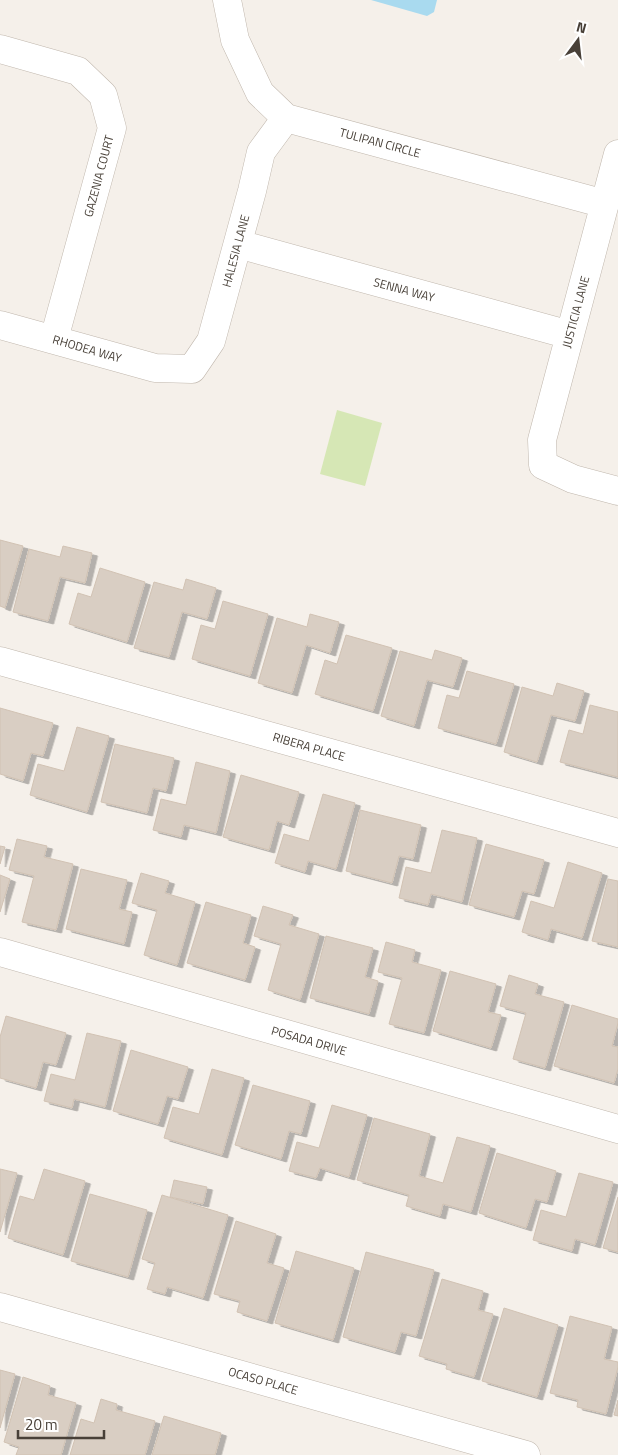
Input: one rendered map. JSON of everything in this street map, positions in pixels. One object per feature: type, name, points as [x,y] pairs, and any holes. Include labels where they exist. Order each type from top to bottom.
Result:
[{"type":"street","name":"TULIPAN CIRCLE","points":[[228,0],[236,40],[260,93],[286,118],[605,204]]},
{"type":"street","name":"GAZENIA COURT","points":[[0,49],[78,71],[103,96],[112,128],[54,339]]},
{"type":"street","name":"HALESIA LANE","points":[[175,369],[192,369],[211,341],[261,152],[286,118]]},
{"type":"street","name":"JUSTICIA LANE","points":[[618,154],[542,440],[543,465],[573,479],[618,491]]},
{"type":"street","name":"SENNA WAY","points":[[238,244],[570,335]]},
{"type":"street","name":"RHODEA WAY","points":[[0,325],[155,368],[175,369]]},
{"type":"street","name":"RIBERA PLACE","points":[[0,661],[618,833]]},
{"type":"street","name":"POSADA DRIVE","points":[[0,952],[618,1129]]},
{"type":"street","name":"OCASO PLACE","points":[[0,1307],[526,1455]]},
{"type":"green space","points":[[337,410],[382,423],[365,486],[320,474]]},
{"type":"water","points":[[371,0],[437,0],[434,12],[427,16]]},
{"type":"building","points":[[0,540],[23,546],[5,608],[0,606]]},
{"type":"building","points":[[63,546],[92,553],[85,583],[60,577],[48,621],[13,612],[29,549],[60,557]]},
{"type":"building","points":[[100,568],[145,582],[127,642],[69,624],[78,593],[91,597]]},
{"type":"building","points":[[186,579],[216,588],[207,619],[182,612],[169,657],[134,648],[154,582],[183,590]]},
{"type":"building","points":[[223,601],[268,614],[250,676],[192,659],[201,625],[215,629]]},
{"type":"building","points":[[310,614],[339,622],[330,653],[306,645],[292,693],[258,683],[277,618],[307,627]]},
{"type":"building","points":[[346,635],[392,648],[373,711],[315,694],[325,660],[337,664]]},
{"type":"building","points":[[435,650],[462,658],[453,687],[427,680],[414,726],[381,716],[400,651],[432,660]]},
{"type":"building","points":[[467,671],[514,684],[496,744],[438,728],[447,695],[459,698]]},
{"type":"building","points":[[557,683],[584,691],[575,721],[551,715],[537,762],[504,752],[522,687],[553,696]]},
{"type":"building","points":[[590,705],[618,712],[618,777],[560,762],[569,730],[583,734]]},
{"type":"building","points":[[0,708],[53,723],[43,756],[31,753],[23,781],[0,774]]},
{"type":"building","points":[[77,727],[109,736],[87,812],[30,795],[38,764],[64,771]]},
{"type":"building","points":[[115,744],[174,758],[166,791],[153,788],[147,813],[101,802]]},
{"type":"building","points":[[196,762],[230,771],[216,833],[184,825],[181,837],[153,830],[161,799],[186,805]]},
{"type":"building","points":[[241,775],[299,792],[289,825],[277,821],[269,850],[223,837]]},
{"type":"building","points":[[323,794],[355,803],[336,869],[308,861],[305,872],[275,863],[284,834],[309,841]]},
{"type":"building","points":[[360,810],[421,825],[413,859],[399,856],[392,883],[346,871]]},
{"type":"building","points":[[442,830],[477,838],[462,902],[431,894],[428,905],[399,898],[406,867],[431,873]]},
{"type":"building","points":[[17,839],[47,846],[44,857],[73,864],[56,930],[22,922],[34,876],[9,870]]},
{"type":"building","points":[[486,844],[544,860],[534,894],[522,891],[514,917],[469,905]]},
{"type":"building","points":[[0,846],[5,847],[0,864]]},
{"type":"building","points":[[568,862],[602,873],[582,938],[551,929],[548,940],[522,932],[531,901],[554,908]]},
{"type":"building","points":[[81,869],[127,880],[119,909],[132,912],[124,944],[66,929]]},
{"type":"building","points":[[141,873],[169,881],[165,893],[195,902],[177,965],[144,955],[157,910],[132,903]]},
{"type":"building","points":[[0,875],[10,879],[0,912]]},
{"type":"building","points":[[608,879],[618,881],[618,947],[592,941]]},
{"type":"building","points":[[206,902],[251,915],[243,943],[255,947],[245,980],[187,963]]},
{"type":"building","points":[[263,906],[293,915],[289,925],[319,934],[300,1000],[268,990],[281,944],[254,936]]},
{"type":"building","points":[[326,936],[373,948],[365,977],[378,981],[369,1014],[310,998]]},
{"type":"building","points":[[386,942],[415,950],[412,962],[441,970],[424,1033],[389,1024],[402,978],[378,972]]},
{"type":"building","points":[[450,971],[496,984],[488,1012],[501,1015],[491,1048],[433,1031]]},
{"type":"building","points":[[509,975],[538,984],[535,994],[564,1002],[545,1068],[513,1059],[526,1013],[500,1006]]},
{"type":"building","points":[[572,1005],[618,1019],[612,1046],[618,1047],[618,1069],[614,1083],[554,1066]]},
{"type":"building","points":[[6,1016],[66,1033],[56,1065],[43,1062],[36,1088],[0,1078],[0,1037]]},
{"type":"building","points":[[87,1033],[121,1041],[105,1107],[74,1099],[72,1108],[44,1101],[51,1074],[75,1080]]},
{"type":"building","points":[[131,1050],[188,1067],[178,1099],[167,1096],[158,1124],[113,1111]]},
{"type":"building","points":[[212,1069],[244,1078],[222,1155],[164,1138],[173,1107],[199,1114]]},
{"type":"building","points":[[253,1085],[310,1101],[301,1134],[289,1131],[281,1159],[235,1145]]},
{"type":"building","points":[[332,1105],[367,1115],[349,1177],[320,1168],[316,1178],[289,1171],[297,1142],[319,1148]]},
{"type":"building","points":[[374,1118],[430,1134],[419,1176],[443,1183],[457,1137],[490,1146],[471,1212],[443,1204],[440,1216],[406,1206],[409,1195],[357,1180]]},
{"type":"building","points":[[497,1153],[556,1171],[547,1202],[535,1199],[526,1228],[479,1213]]},
{"type":"building","points":[[0,1169],[17,1173],[0,1232]]},
{"type":"building","points":[[44,1169],[85,1181],[63,1255],[8,1238],[20,1196],[34,1200]]},
{"type":"building","points":[[579,1173],[613,1182],[595,1245],[575,1239],[572,1251],[533,1240],[541,1210],[566,1217]]},
{"type":"building","points":[[174,1180],[207,1187],[203,1204],[170,1197]]},
{"type":"building","points":[[90,1194],[147,1210],[128,1277],[71,1261]]},
{"type":"building","points":[[162,1195],[228,1215],[203,1298],[167,1287],[165,1294],[147,1289],[155,1263],[142,1259]]},
{"type":"building","points":[[618,1197],[618,1252],[603,1248]]},
{"type":"building","points":[[236,1221],[276,1234],[267,1263],[284,1268],[267,1321],[237,1312],[240,1301],[214,1294]]},
{"type":"building","points":[[296,1251],[354,1268],[333,1340],[275,1323]]},
{"type":"building","points":[[366,1252],[434,1270],[416,1336],[401,1332],[395,1352],[343,1337]]},
{"type":"building","points":[[442,1279],[483,1291],[478,1310],[493,1314],[474,1377],[446,1369],[447,1364],[419,1356]]},
{"type":"building","points":[[504,1308],[558,1325],[537,1397],[482,1381]]},
{"type":"building","points":[[570,1316],[612,1327],[604,1359],[618,1362],[618,1367],[606,1414],[577,1407],[578,1400],[550,1393]]},
{"type":"building","points":[[0,1370],[15,1374],[0,1428]]},
{"type":"building","points":[[23,1377],[50,1386],[48,1395],[76,1403],[61,1455],[16,1455],[19,1447],[4,1442]]},
{"type":"building","points":[[101,1399],[117,1404],[116,1410],[155,1421],[145,1455],[70,1455],[81,1419],[94,1423]]},
{"type":"building","points":[[618,1400],[618,1416],[614,1415]]},
{"type":"building","points":[[164,1416],[221,1433],[215,1455],[152,1455]]}]
